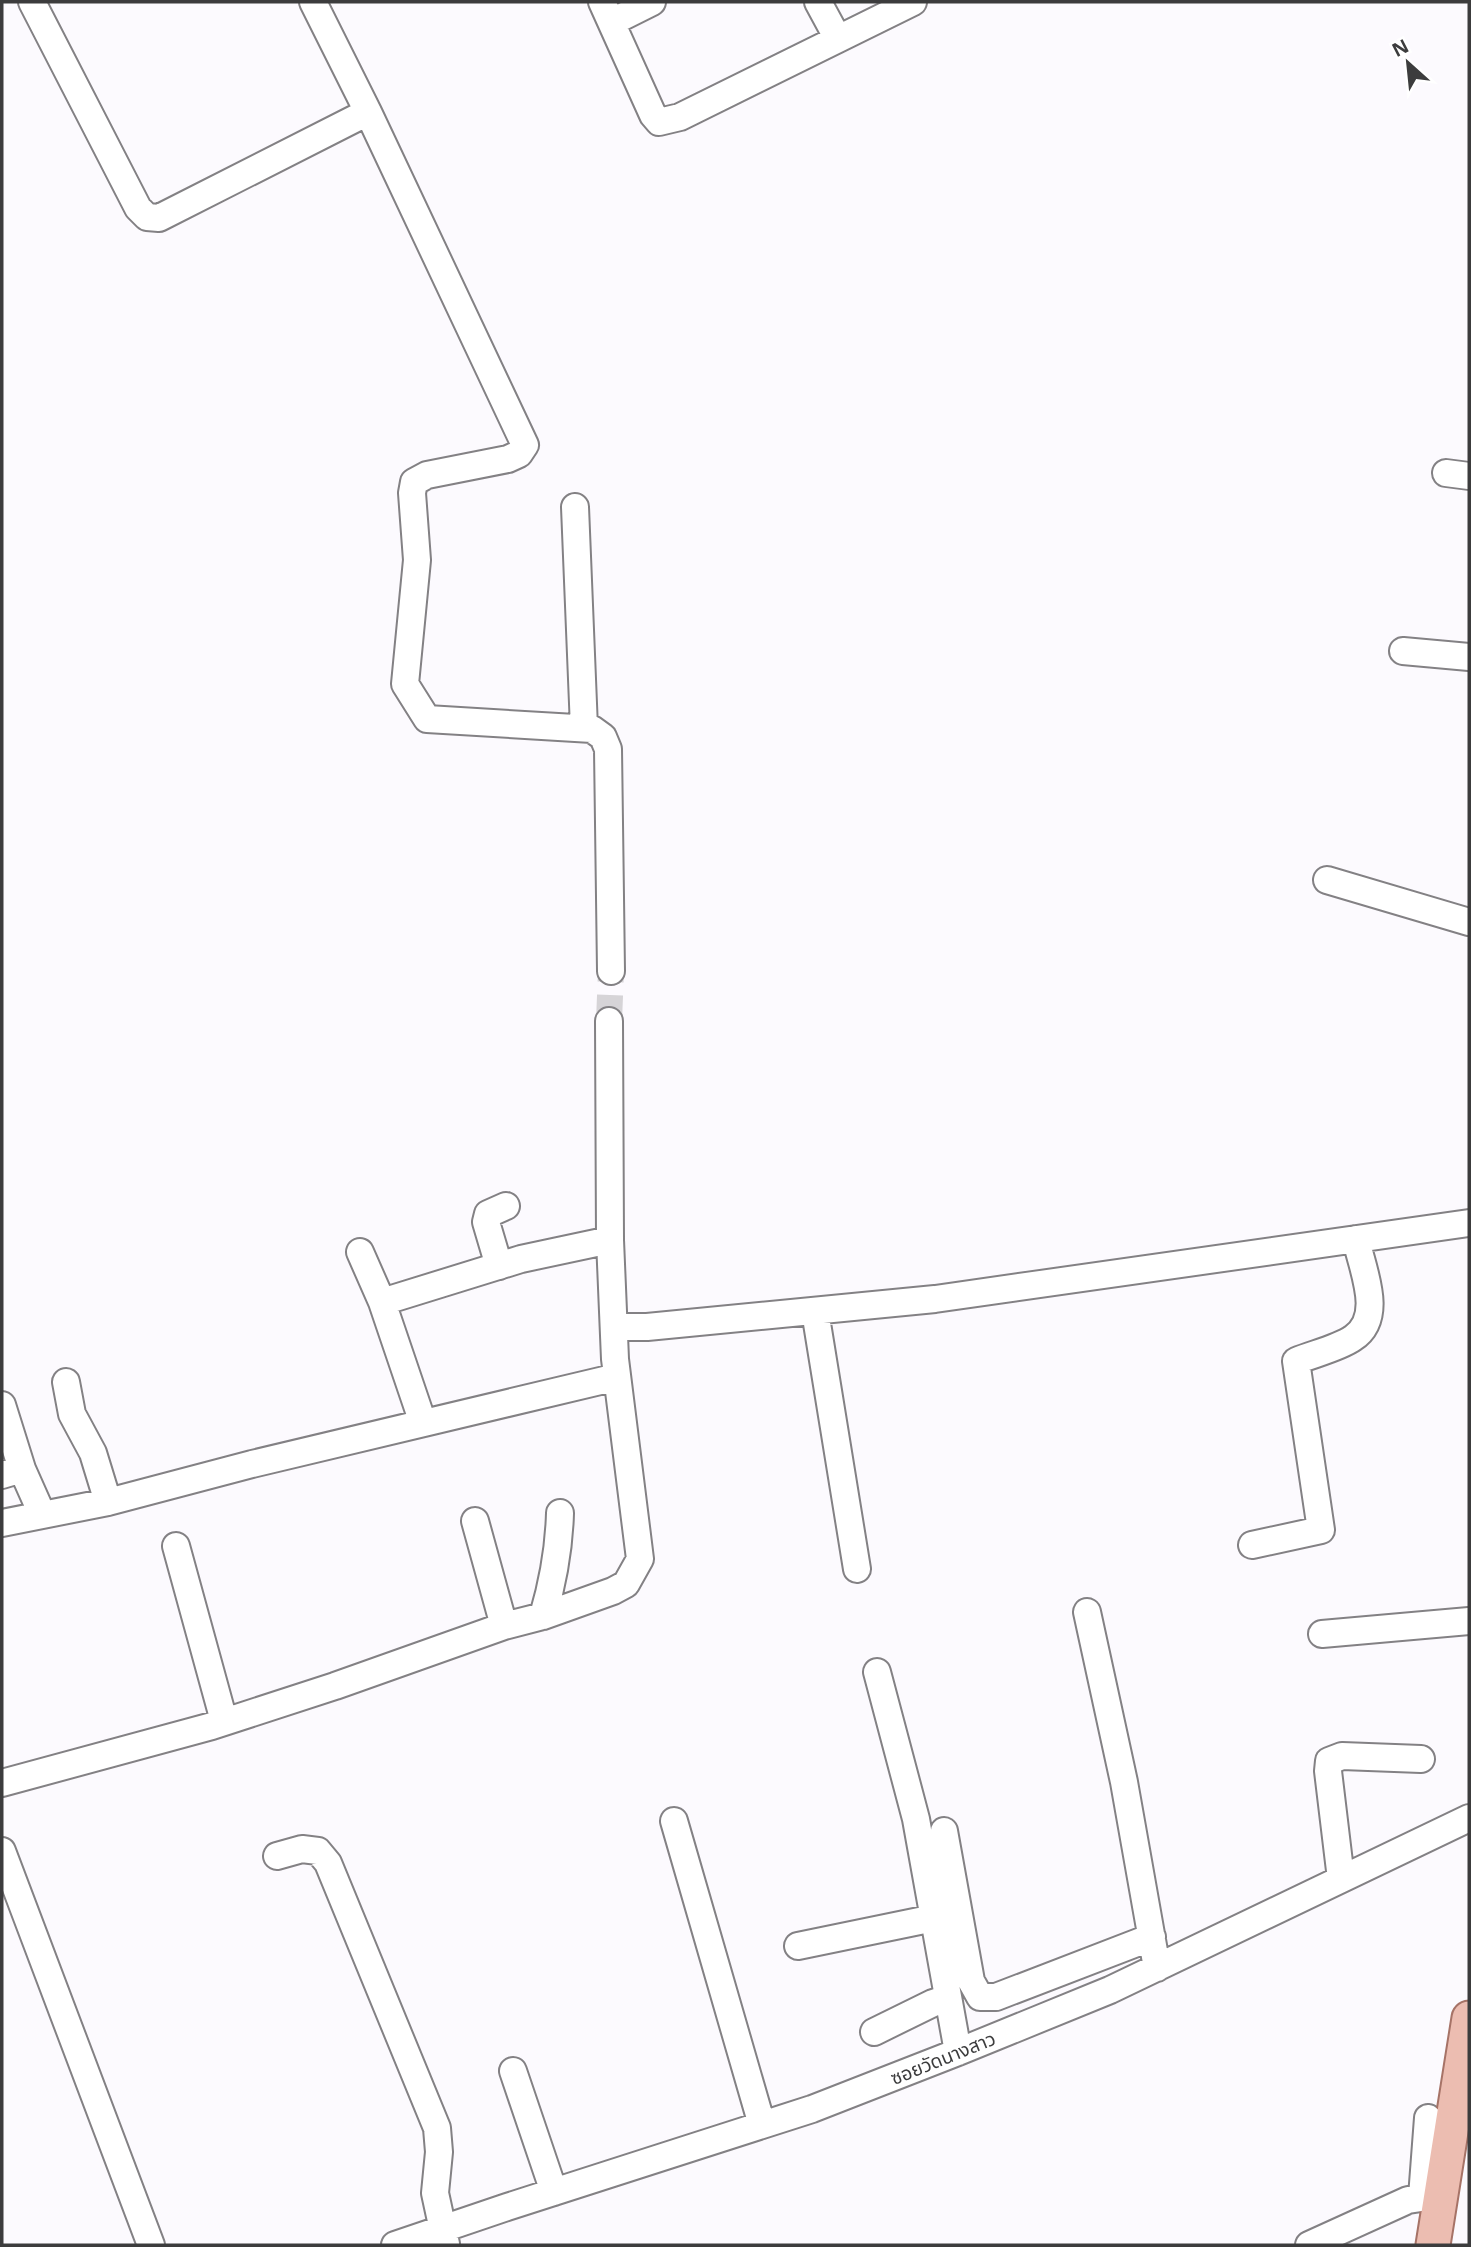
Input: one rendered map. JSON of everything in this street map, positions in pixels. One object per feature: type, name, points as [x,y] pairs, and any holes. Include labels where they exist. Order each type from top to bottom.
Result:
[{"type":"main road","points":[[1433,2245],[1431,2196],[1449,2132],[1469,2018]]},
{"type":"street","points":[[32,2],[138,208],[147,216],[159,218],[368,112]]},
{"type":"street","points":[[313,2],[368,112],[525,445],[519,454],[508,459],[426,475],[414,482],[412,493],[417,560],[405,684],[427,719],[584,728],[592,729],[603,737],[608,749],[611,971]]},
{"type":"street","points":[[652,2],[607,12],[653,115],[659,122],[680,117],[913,2]]},
{"type":"street","points":[[818,2],[838,39]]},
{"type":"street","points":[[575,507],[584,728]]},
{"type":"street","points":[[1403,651],[1469,657]]},
{"type":"street","points":[[1327,880],[1469,922]]},
{"type":"street","points":[[2,1783],[224,1721],[335,1686],[504,1626],[543,1616],[626,1584],[640,1559],[617,1377],[610,1240],[609,1021]]},
{"type":"street","points":[[499,1266],[486,1222],[488,1214],[506,1206]]},
{"type":"street","points":[[615,1327],[647,1327],[935,1299],[1469,1223]]},
{"type":"street","points":[[1252,1545],[1321,1530],[1296,1361],[1353,1338],[1366,1324],[1371,1307],[1356,1239]]},
{"type":"street","points":[[382,1302],[499,1266],[610,1240]]},
{"type":"street","points":[[360,1252],[382,1302],[423,1423]]},
{"type":"street","points":[[815,1311],[857,1569]]},
{"type":"street","points":[[2,1523],[108,1502],[252,1464],[617,1377]]},
{"type":"street","points":[[66,1382],[72,1415],[93,1453],[108,1502]]},
{"type":"street","points":[[2,1405],[12,1472],[42,1514]]},
{"type":"street","points":[[543,1616],[551,1589],[559,1541],[560,1513]]},
{"type":"street","points":[[475,1521],[504,1626]]},
{"type":"street","points":[[176,1546],[224,1721]]},
{"type":"street","points":[[1087,1612],[1124,1782],[1157,1968]]},
{"type":"street","points":[[1322,1634],[1469,1621]]},
{"type":"street","points":[[877,1672],[916,1819],[958,2052]]},
{"type":"street","points":[[1341,1880],[1329,1761],[1342,1756],[1421,1759]]},
{"type":"street","name":"ซอยวัดนางสาว","points":[[395,2245],[445,2237],[554,2192],[812,2109],[958,2052],[1110,1990],[1469,1818]]},
{"type":"street","points":[[674,1821],[762,2125]]},
{"type":"street","points":[[944,1831],[971,1981],[980,1997],[996,1997],[1152,1937]]},
{"type":"street","points":[[277,1856],[302,1849],[317,1851],[328,1863],[437,2128],[439,2152],[435,2193],[445,2237]]},
{"type":"street","points":[[2,1851],[151,2245]]},
{"type":"street","points":[[798,1946],[934,1918]]},
{"type":"street","points":[[874,2032],[948,1998]]},
{"type":"street","points":[[513,2071],[554,2192]]},
{"type":"street","points":[[1309,2245],[1396,2205],[1431,2196]]},
{"type":"tunnel","points":[[609,1021],[611,971]]}]
